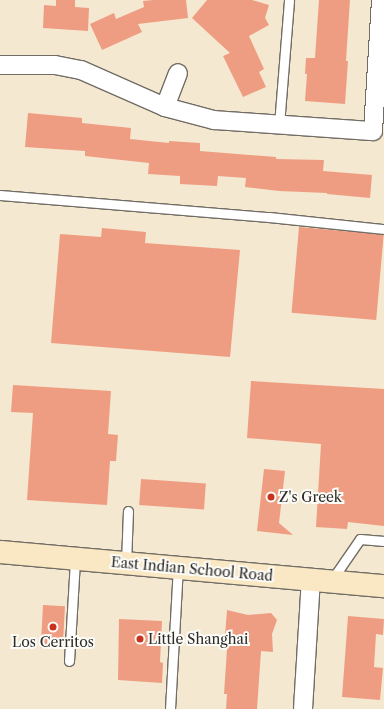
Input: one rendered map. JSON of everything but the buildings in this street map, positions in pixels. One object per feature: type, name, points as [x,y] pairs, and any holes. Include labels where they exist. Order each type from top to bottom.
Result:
[{"type":"main road","name":"East Indian School Road","points":[[0,552],[384,586]]},
{"type":"street","points":[[0,65],[55,65],[81,70],[165,107],[214,120],[373,131],[381,0]]},
{"type":"street","points":[[165,107],[178,72]]},
{"type":"street","points":[[303,709],[320,581]]},
{"type":"lane","points":[[279,125],[289,0]]},
{"type":"lane","points":[[0,195],[246,215],[384,229]]},
{"type":"lane","points":[[126,563],[128,511]]},
{"type":"lane","points":[[320,581],[360,539],[384,541]]},
{"type":"lane","points":[[69,661],[75,559]]},
{"type":"lane","points":[[170,709],[178,568]]},
{"type":"place","name":"Z's Greek","points":[[271,497]]},
{"type":"place","name":"Los Cerritos","points":[[53,627]]},
{"type":"place","name":"Little Shanghai","points":[[140,639]]}]
